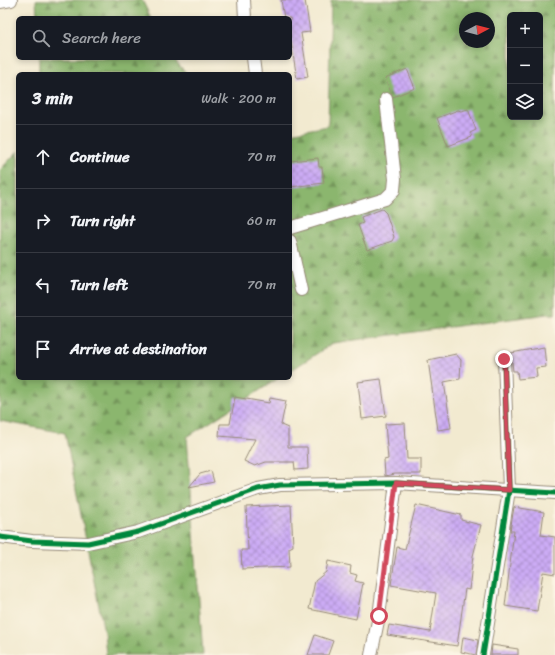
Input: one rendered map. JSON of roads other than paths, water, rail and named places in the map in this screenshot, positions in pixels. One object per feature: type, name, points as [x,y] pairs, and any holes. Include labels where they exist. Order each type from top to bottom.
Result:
[{"type":"street","points":[[0,2],[11,0]]},
{"type":"street","points":[[244,0],[245,16]]},
{"type":"street","points":[[253,60],[255,72]]},
{"type":"street","points":[[292,227],[385,199],[394,190],[395,179],[386,99]]},
{"type":"street","points":[[292,250],[301,290]]},
{"type":"street","points":[[483,655],[509,490],[504,359]]},
{"type":"street","points":[[371,655],[379,616],[396,483]]},
{"type":"street","points":[[0,537],[32,541],[88,543],[138,532],[258,490],[280,485],[396,483],[555,493]]}]
